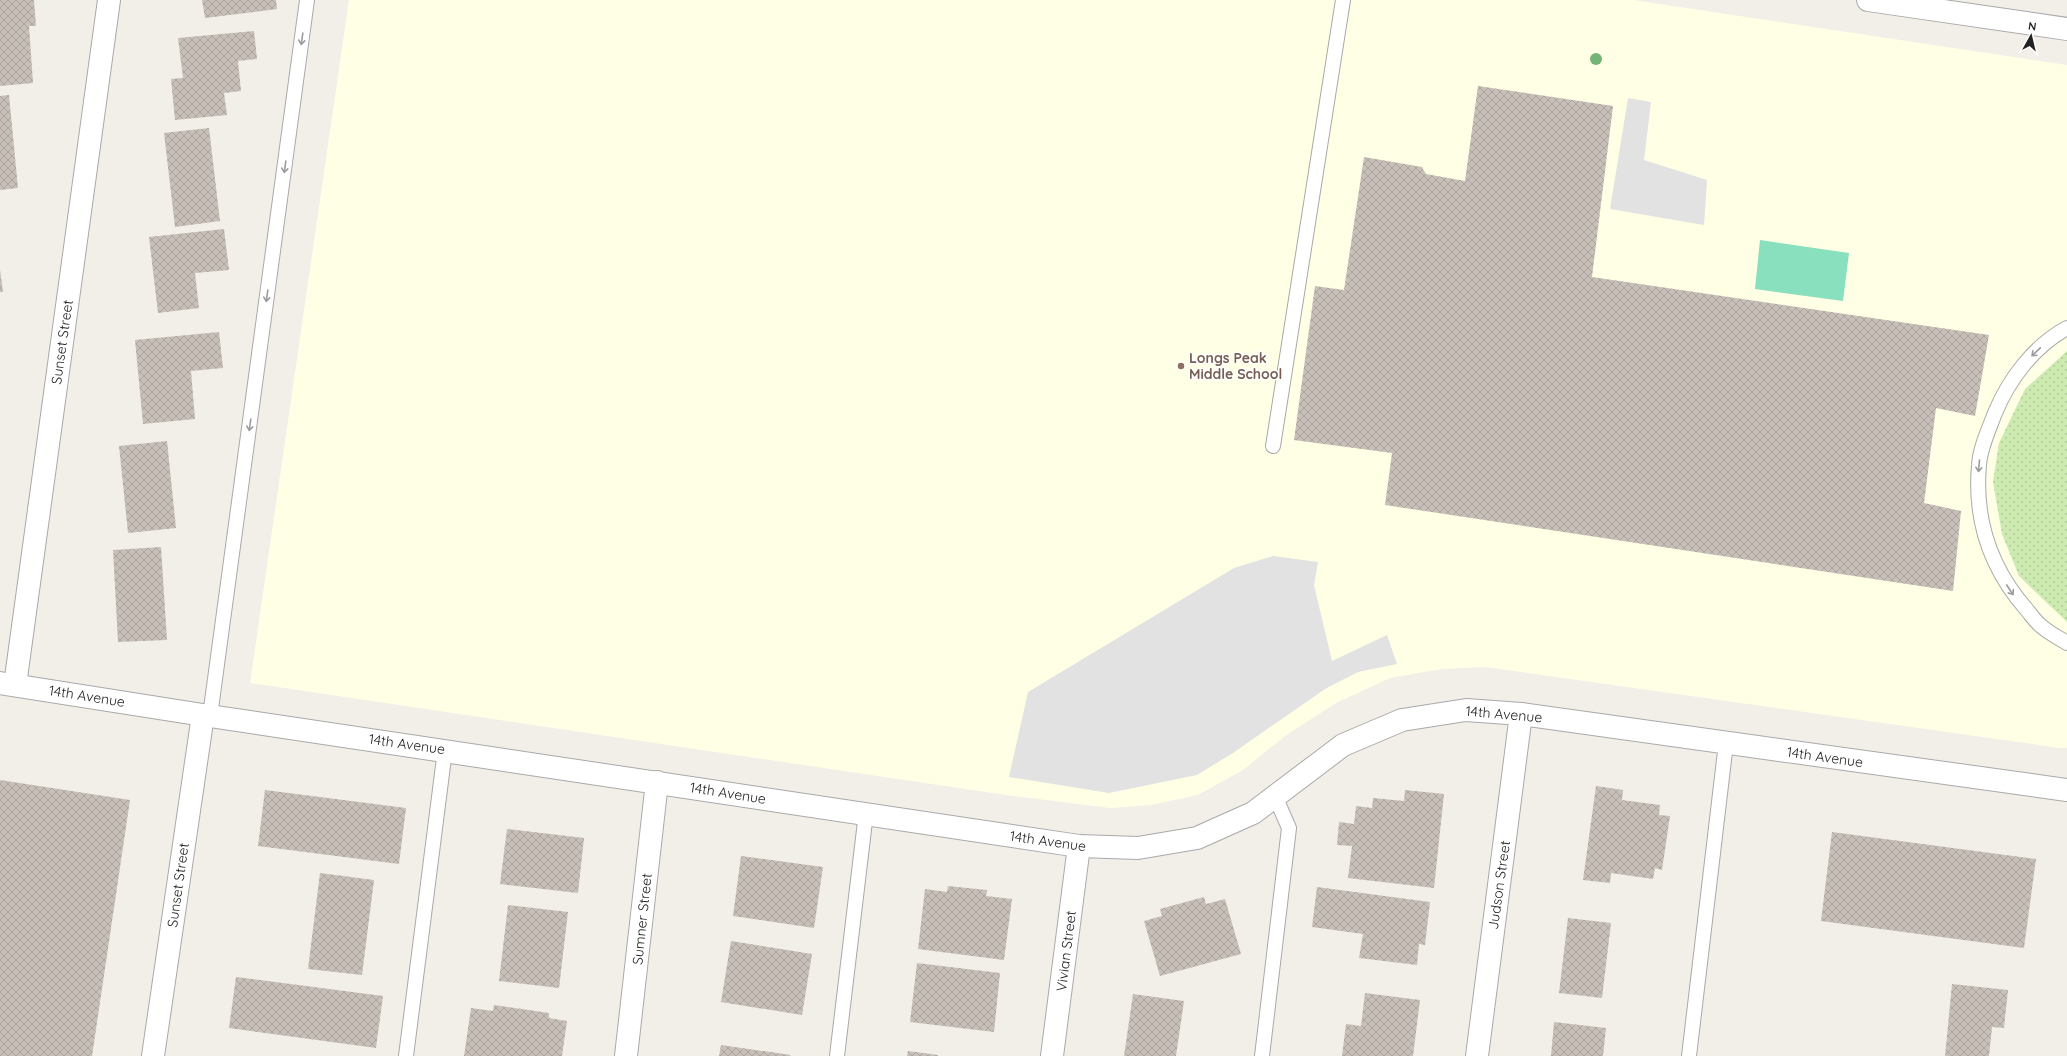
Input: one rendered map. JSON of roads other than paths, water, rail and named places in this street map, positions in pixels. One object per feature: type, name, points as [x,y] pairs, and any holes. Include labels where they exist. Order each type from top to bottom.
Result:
[{"type":"street","name":"Sunset Street","points":[[8,684],[109,0]]},
{"type":"street","points":[[1868,0],[2067,29]]},
{"type":"street","name":"14th Avenue","points":[[8,684],[1079,846],[1138,848],[1197,838],[1253,813],[1343,745],[1402,720],[1466,710],[1522,714],[2067,790]]},
{"type":"street","name":"Judson Street","points":[[1477,1056],[1522,714]]},
{"type":"street","name":"Sunset Street","points":[[153,1056],[207,715]]},
{"type":"street","name":"Sumner Street","points":[[626,1056],[657,782]]},
{"type":"street","name":"Vivian Street","points":[[1052,1056],[1079,846]]},
{"type":"lane","points":[[207,715],[307,0]]},
{"type":"lane","points":[[1273,446],[1343,0]]},
{"type":"lane","points":[[2067,328],[2038,349],[2017,372],[2001,400],[1989,428],[1979,464],[1979,499],[1984,534],[1994,565],[2013,595],[2041,626],[2067,643]]},
{"type":"lane","points":[[1689,1056],[1726,743]]},
{"type":"lane","points":[[406,1056],[445,750]]},
{"type":"lane","points":[[1262,1056],[1289,828],[1275,796]]},
{"type":"lane","points":[[837,1056],[866,813]]},
{"type":"place","name":"Longs Peak Middle School","points":[[1181,366]]}]
